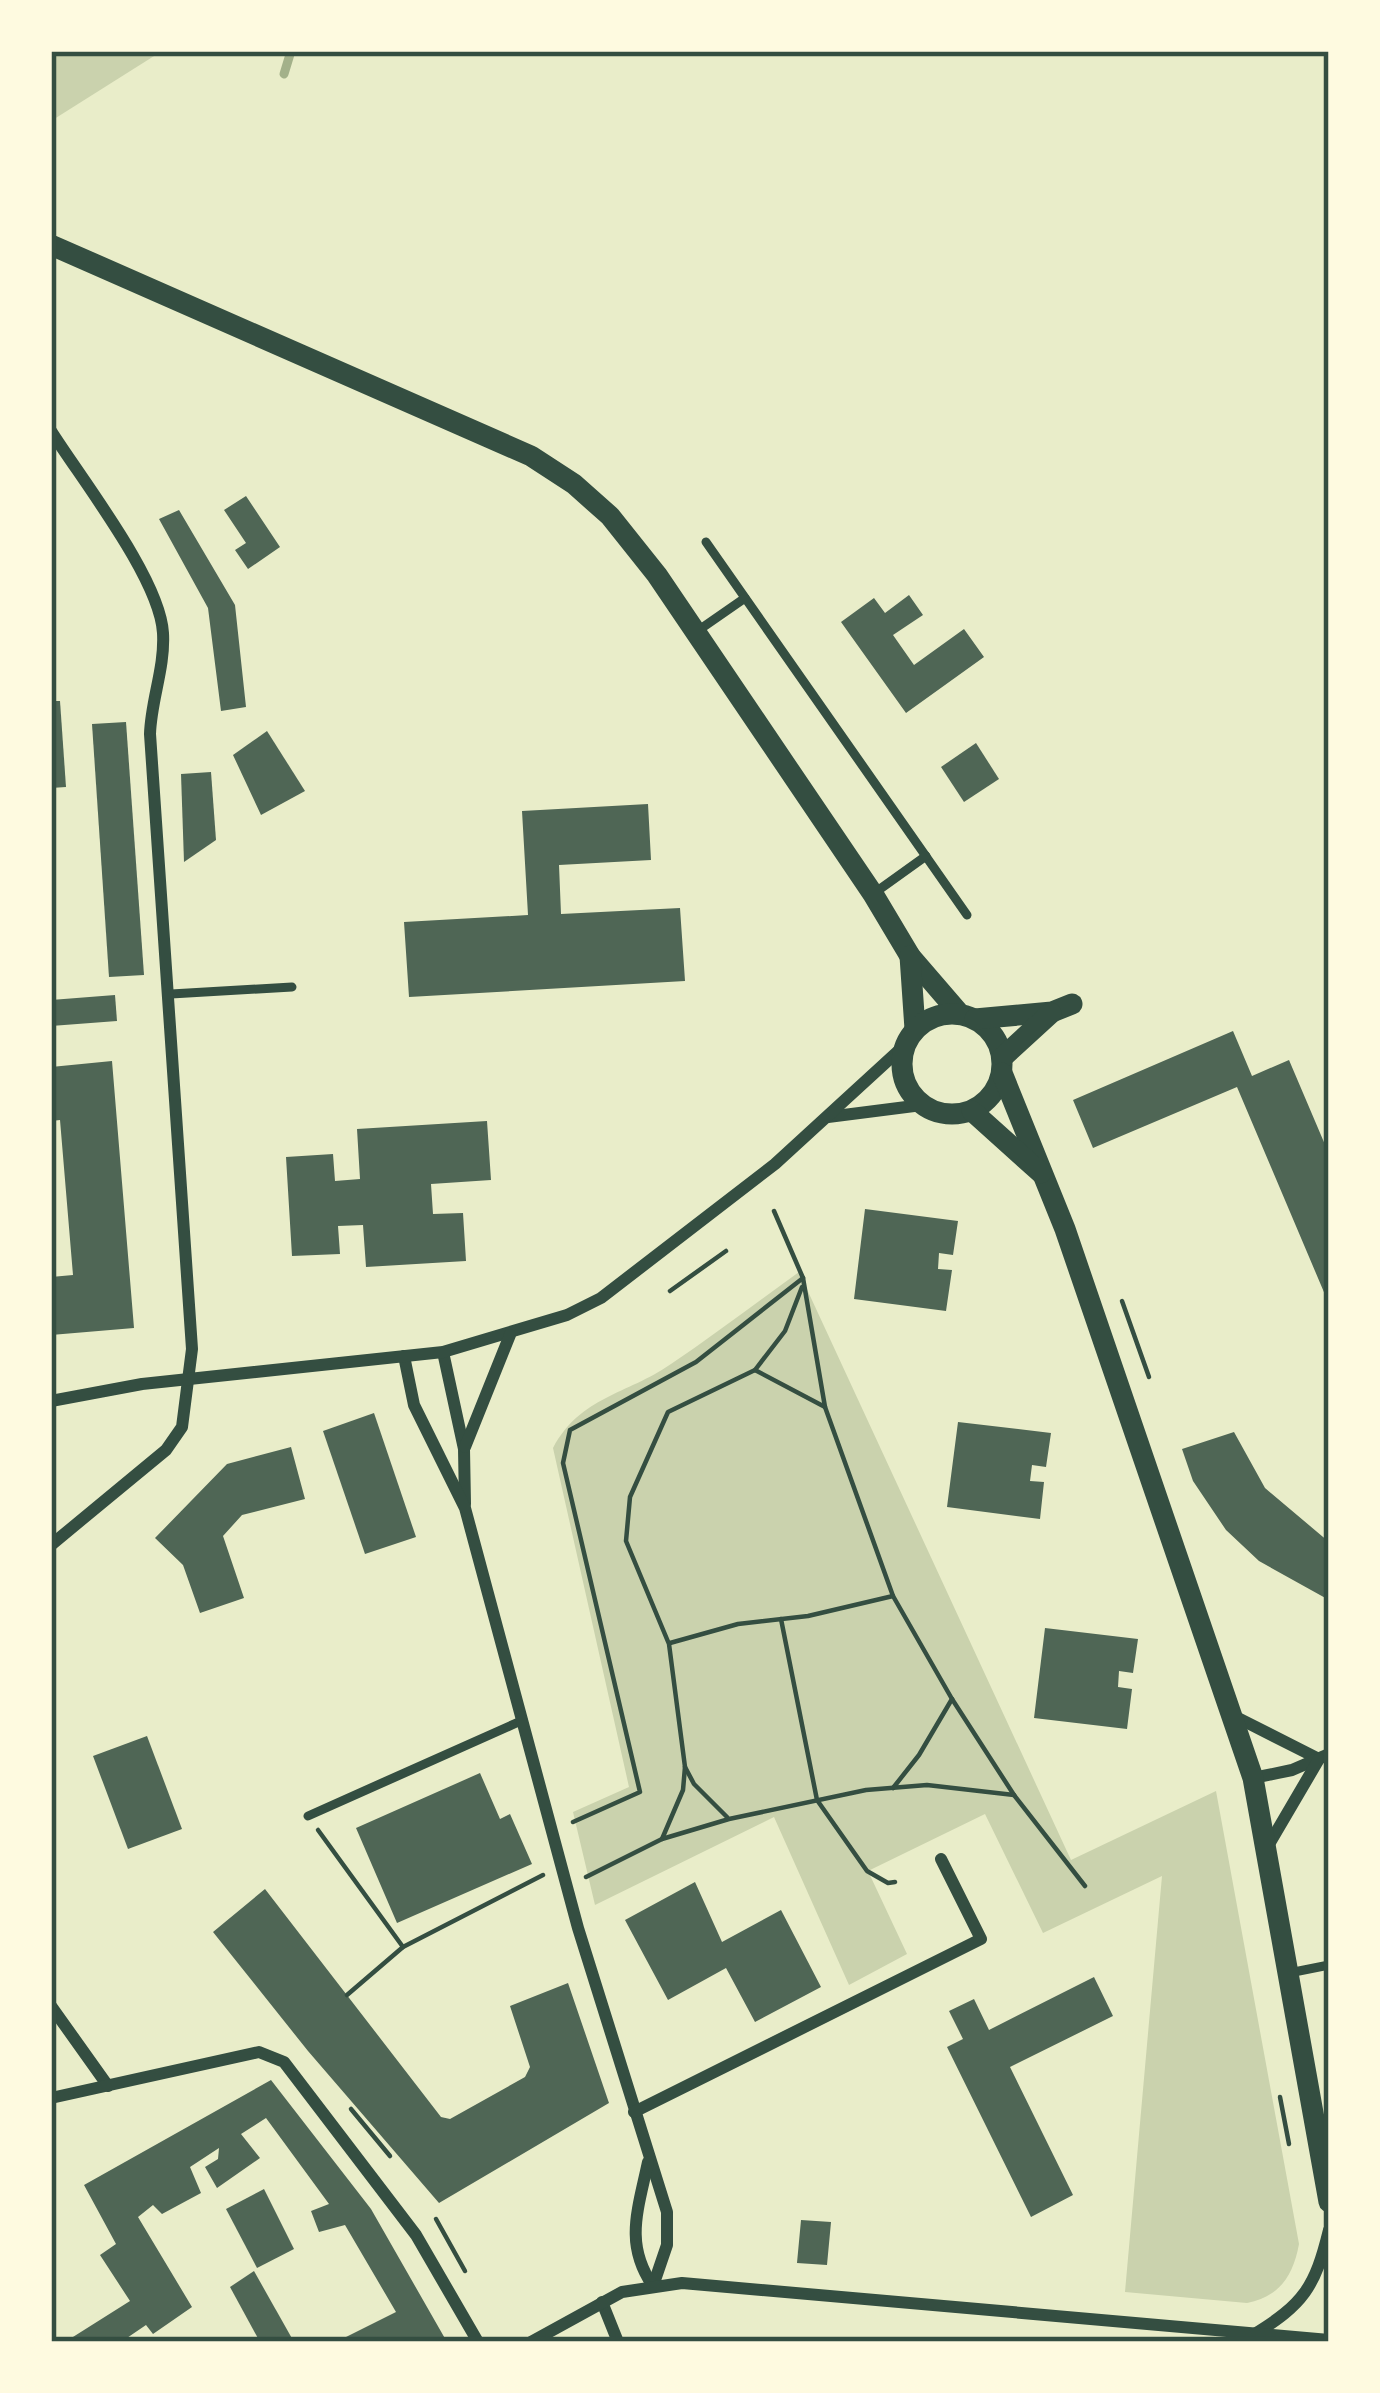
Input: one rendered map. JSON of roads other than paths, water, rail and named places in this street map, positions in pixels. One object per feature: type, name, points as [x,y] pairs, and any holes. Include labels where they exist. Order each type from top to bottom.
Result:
[{"type":"street","points":[[51,245],[531,456],[574,484],[610,516],[695,632],[910,956],[968,1016],[989,1028],[1046,1178],[1253,1778],[1329,2202]]},
{"type":"street","points":[[51,431],[153,592],[163,626],[164,655],[151,707],[150,734],[192,1312],[182,1427],[166,1450],[51,1545]]},
{"type":"street","points":[[910,956],[910,1036],[903,1078],[922,1105]]},
{"type":"street","points":[[51,1401],[188,1379],[443,1352],[567,1315],[601,1298],[775,1164],[910,1036],[944,1014],[1062,1008],[1002,1065],[986,1102],[972,1111],[955,1115],[922,1105],[827,1118]]},
{"type":"street","points":[[972,1111],[1046,1178]]},
{"type":"street","points":[[464,1449],[510,1335]]},
{"type":"street","points":[[443,1352],[464,1449],[465,1508]]},
{"type":"street","points":[[404,1356],[414,1405],[465,1508],[578,1928],[667,2212],[667,2245],[653,2286]]},
{"type":"street","points":[[1234,1716],[1324,1757]]},
{"type":"street","points":[[1253,1778],[1292,1771],[1324,1757]]},
{"type":"street","points":[[1267,1847],[1324,1757]]},
{"type":"street","points":[[634,2112],[981,1939],[941,1859]]},
{"type":"street","points":[[51,2006],[109,2086]]},
{"type":"street","points":[[51,2098],[259,2052],[284,2062],[416,2235],[478,2342]]},
{"type":"street","points":[[648,2161],[636,2246],[637,2264],[653,2286]]},
{"type":"street","points":[[1252,2336],[1288,2313],[1312,2289],[1329,2230]]},
{"type":"street","points":[[531,2342],[622,2293],[709,2283],[1329,2340]]},
{"type":"street","points":[[602,2302],[618,2342]]},
{"type":"lane","points":[[706,542],[967,915]]},
{"type":"lane","points":[[695,632],[745,598]]},
{"type":"lane","points":[[873,894],[926,856]]},
{"type":"lane","points":[[171,994],[292,987]]},
{"type":"lane","points":[[308,1816],[523,1720]]},
{"type":"lane","points":[[1289,1973],[1329,1965]]},
{"type":"waterway","points":[[284,74],[291,51]]}]
